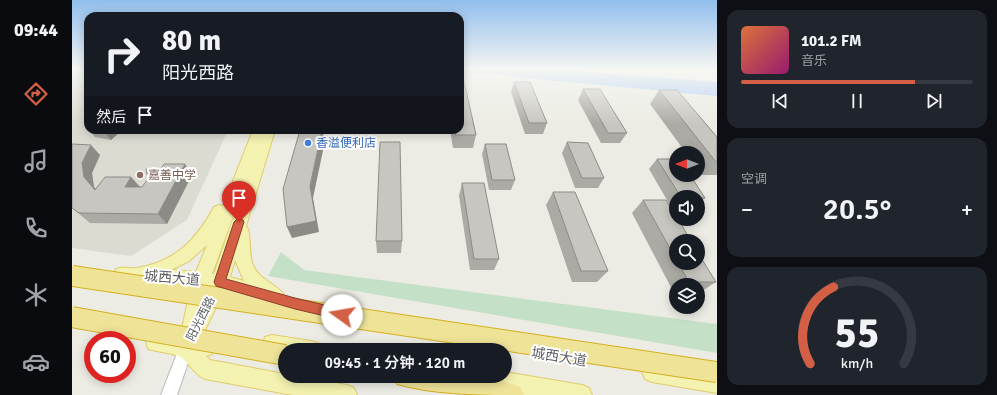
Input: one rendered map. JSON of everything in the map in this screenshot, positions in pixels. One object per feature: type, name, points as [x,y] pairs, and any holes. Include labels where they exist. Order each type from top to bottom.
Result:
[{"type":"highway","points":[[72,276],[717,372]]},
{"type":"highway","points":[[72,317],[278,354]]},
{"type":"highway","points":[[444,383],[512,395]]},
{"type":"main road","points":[[186,348],[201,281],[257,134]]},
{"type":"main road","name":"阳光西路","points":[[186,348],[220,282],[268,134]]},
{"type":"main road","points":[[126,275],[147,273],[173,263],[186,255],[200,243],[241,177]]},
{"type":"main road","points":[[244,209],[240,247],[244,269],[261,288],[295,304]]},
{"type":"main road","name":"城西大道","points":[[72,266],[126,275],[220,282],[295,304],[435,336],[717,383]]},
{"type":"main road","points":[[72,326],[186,348],[278,344]]},
{"type":"main road","points":[[186,348],[205,369],[347,395]]},
{"type":"main road","points":[[509,383],[582,395]]},
{"type":"street","name":"阳光西路","points":[[169,395],[186,348]]},
{"type":"shaded area","name":"嘉善中学","points":[[72,87],[84,87],[84,134],[226,134],[187,220],[131,256],[72,248]]},
{"type":"green space","points":[[281,252],[304,270],[717,324],[717,353],[268,276]]},
{"type":"water","points":[[626,87],[717,87],[717,96]]},
{"type":"building","points":[[464,87],[465,87],[476,135],[455,135],[464,134]]},
{"type":"building","points":[[516,87],[532,87],[547,123],[529,123]]},
{"type":"building","points":[[583,89],[600,89],[627,133],[608,133]]},
{"type":"building","points":[[659,90],[677,90],[717,137],[717,162],[705,148],[705,146],[703,146]]},
{"type":"building","points":[[299,134],[321,134],[310,186],[316,221],[287,227],[283,189]]},
{"type":"building","points":[[380,142],[400,142],[402,241],[376,241]]},
{"type":"building","points":[[567,142],[588,143],[604,178],[582,178]]},
{"type":"building","points":[[72,144],[91,145],[82,163],[84,177],[95,190],[105,177],[131,177],[125,187],[142,187],[148,179],[146,169],[161,169],[164,164],[185,164],[158,214],[79,213],[72,208]]},
{"type":"building","points":[[485,144],[506,144],[515,180],[492,180]]},
{"type":"building","points":[[657,159],[669,159],[669,178]]},
{"type":"building","points":[[672,182],[695,182],[700,190],[677,190]]},
{"type":"building","points":[[462,183],[484,183],[499,259],[474,259]]},
{"type":"building","points":[[553,192],[575,192],[608,271],[581,271]]},
{"type":"building","points":[[643,200],[666,200],[669,205],[669,226],[682,226],[687,234],[669,234],[669,246]]},
{"type":"building","points":[[705,264],[716,282],[705,282],[705,278],[687,278],[682,270],[705,270]]},
{"type":"place","name":"香溢便利店","points":[[308,143]]},
{"type":"place","name":"嘉善中学","points":[[140,175]]},
{"type":"route","points":[[239,222],[220,282],[295,304],[342,315]]}]
